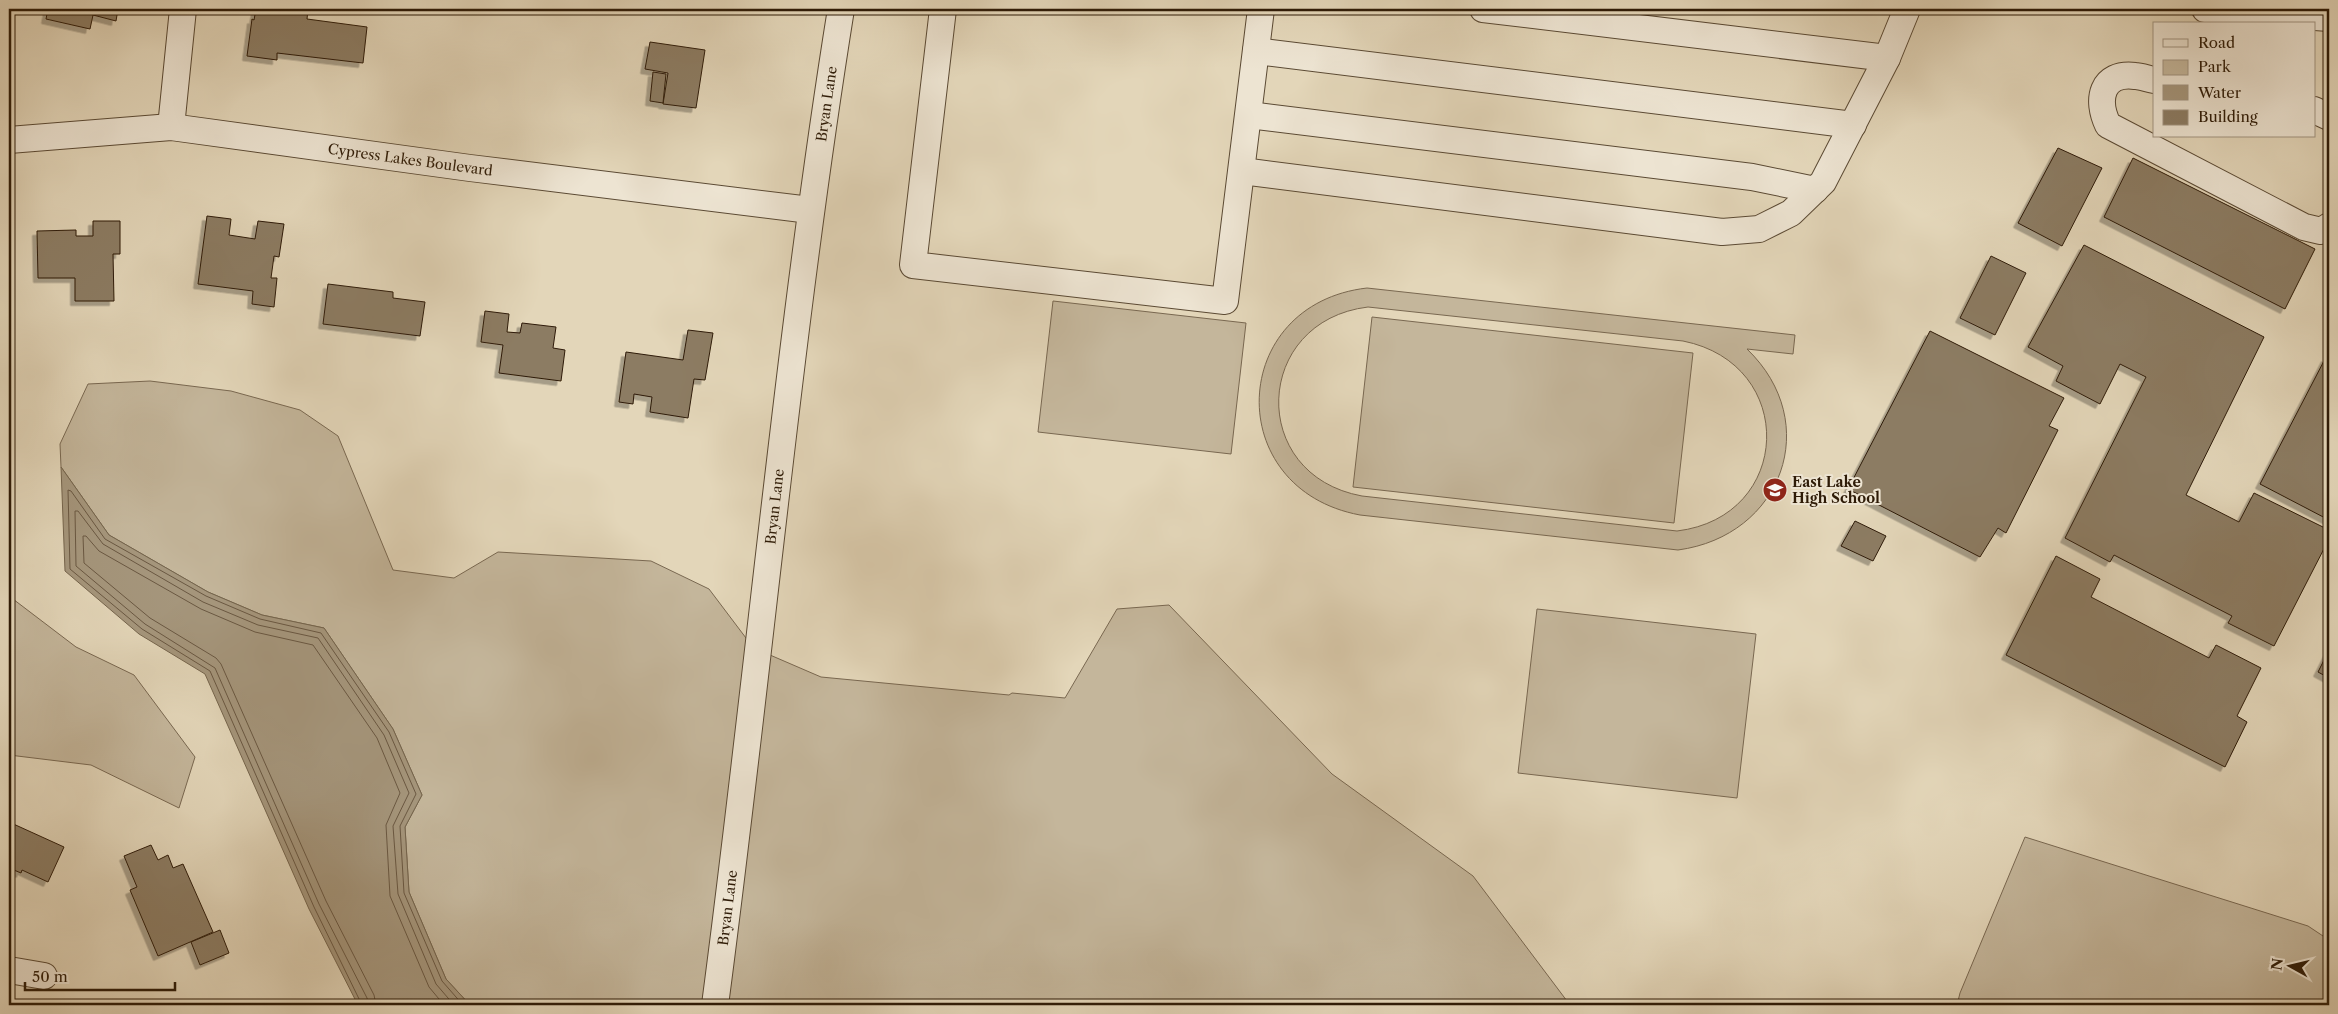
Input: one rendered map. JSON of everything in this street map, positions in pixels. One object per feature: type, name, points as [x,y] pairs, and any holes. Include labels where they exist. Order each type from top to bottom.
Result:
[{"type":"street","points":[[171,127],[183,9]]},
{"type":"street","name":"Bryan Lane","points":[[715,1005],[742,802],[810,210],[841,9]]},
{"type":"street","points":[[944,9],[913,265],[1225,301],[1261,9]]},
{"type":"street","points":[[1483,9],[1887,58]]},
{"type":"street","points":[[1242,170],[1722,232],[1759,229],[1791,213],[1823,182],[1887,58],[1906,9]]},
{"type":"street","points":[[2205,9],[2329,18]]},
{"type":"street","points":[[1256,51],[1853,126]]},
{"type":"street","points":[[2153,80],[2126,76],[2118,77],[2107,85],[2101,95],[2101,111],[2108,126],[2304,227],[2321,230],[2329,226]]},
{"type":"street","points":[[1249,115],[1752,178],[1815,190]]},
{"type":"street","name":"Cypress Lakes Boulevard","points":[[9,140],[171,127],[478,169],[810,210]]},
{"type":"street","points":[[9,970],[44,976]]},
{"type":"green space","points":[[1367,288],[1795,335],[1793,354],[1747,349],[1770,378],[1783,410],[1786,441],[1780,472],[1766,500],[1743,523],[1714,540],[1678,550],[1360,515],[1315,498],[1283,471],[1264,436],[1259,398],[1267,360],[1288,327],[1321,301]],"holes":[[[1368,307],[1683,341],[1721,355],[1747,378],[1762,408],[1767,439],[1760,471],[1743,499],[1715,520],[1677,531],[1362,496],[1325,482],[1298,460],[1283,431],[1279,399],[1285,367],[1302,339],[1330,318]]]},
{"type":"green space","points":[[1053,301],[1246,323],[1231,454],[1038,432]]},
{"type":"green space","points":[[1372,317],[1693,353],[1674,523],[1353,487]]},
{"type":"green space","points":[[150,381],[231,391],[300,410],[338,436],[393,570],[454,578],[498,552],[651,561],[709,589],[749,642],[703,1005],[470,1005],[446,979],[409,892],[405,827],[422,795],[393,729],[324,628],[262,615],[208,592],[109,535],[61,467],[60,444],[88,384]]},
{"type":"green space","points":[[9,596],[76,647],[134,675],[195,757],[179,808],[91,765],[9,755]]},
{"type":"green space","points":[[1169,605],[1332,774],[1473,876],[1570,1005],[727,1005],[770,655],[821,677],[1009,695],[1012,693],[1065,698],[1117,609]]},
{"type":"green space","points":[[1537,609],[1756,634],[1737,798],[1518,773]]},
{"type":"green space","points":[[2025,837],[2308,926],[2329,940],[2329,1005],[1957,1005],[1960,993]]},
{"type":"water","points":[[61,467],[109,535],[208,592],[262,615],[324,628],[393,729],[422,795],[405,827],[409,892],[446,979],[470,1005],[358,1005],[309,909],[205,674],[139,634],[65,571]]},
{"type":"building","points":[[48,9],[118,9],[116,21],[93,15],[90,29],[46,19]]},
{"type":"building","points":[[256,9],[308,9],[307,19],[367,27],[363,63],[277,53],[277,60],[247,56],[252,19],[254,20]]},
{"type":"building","points":[[650,42],[705,50],[696,108],[663,104],[668,73],[645,69]]},
{"type":"building","points":[[653,72],[666,74],[663,103],[650,101]]},
{"type":"building","points":[[2058,148],[2102,168],[2062,246],[2018,223]]},
{"type":"building","points":[[2133,158],[2315,249],[2285,309],[2104,217]]},
{"type":"building","points":[[207,216],[231,219],[229,235],[255,239],[258,221],[284,224],[279,257],[274,256],[271,278],[277,278],[274,307],[252,304],[253,291],[198,284]]},
{"type":"building","points":[[93,221],[120,221],[120,254],[113,254],[114,301],[75,301],[75,278],[38,278],[37,231],[76,230],[76,236],[93,236]]},
{"type":"building","points":[[2084,245],[2264,337],[2186,495],[2239,522],[2254,493],[2329,530],[2329,539],[2274,646],[2228,623],[2232,616],[2114,555],[2110,562],[2065,538],[2146,377],[2120,364],[2100,404],[2056,381],[2063,366],[2028,347]]},
{"type":"building","points":[[1991,256],[2026,273],[1995,335],[1960,318]]},
{"type":"building","points":[[328,284],[393,292],[393,298],[425,302],[420,336],[323,324]]},
{"type":"building","points":[[485,311],[509,314],[507,332],[520,333],[522,323],[556,327],[553,348],[565,350],[561,381],[499,373],[503,345],[481,342]]},
{"type":"building","points":[[688,330],[713,333],[705,380],[694,379],[688,418],[650,412],[652,397],[634,394],[633,404],[619,402],[626,352],[683,360]]},
{"type":"building","points":[[1930,331],[2064,398],[2049,426],[2058,430],[2006,533],[1998,528],[1980,557],[1848,489]]},
{"type":"building","points":[[2326,357],[2329,359],[2329,520],[2260,484]]},
{"type":"building","points":[[1855,521],[1886,536],[1873,561],[1841,546]]},
{"type":"building","points":[[2056,556],[2100,579],[2091,597],[2209,658],[2216,645],[2261,668],[2237,716],[2247,722],[2225,767],[2006,655]]},
{"type":"building","points":[[2329,650],[2329,678],[2318,672]]},
{"type":"building","points":[[9,822],[64,847],[48,882],[22,870],[21,873],[9,868]]},
{"type":"building","points":[[151,845],[158,860],[168,855],[173,868],[183,864],[213,932],[158,956],[130,890],[137,887],[124,856]]},
{"type":"building","points":[[220,930],[229,953],[200,965],[191,942]]},
{"type":"place","name":"East Lake High School","points":[[1775,490]]}]
